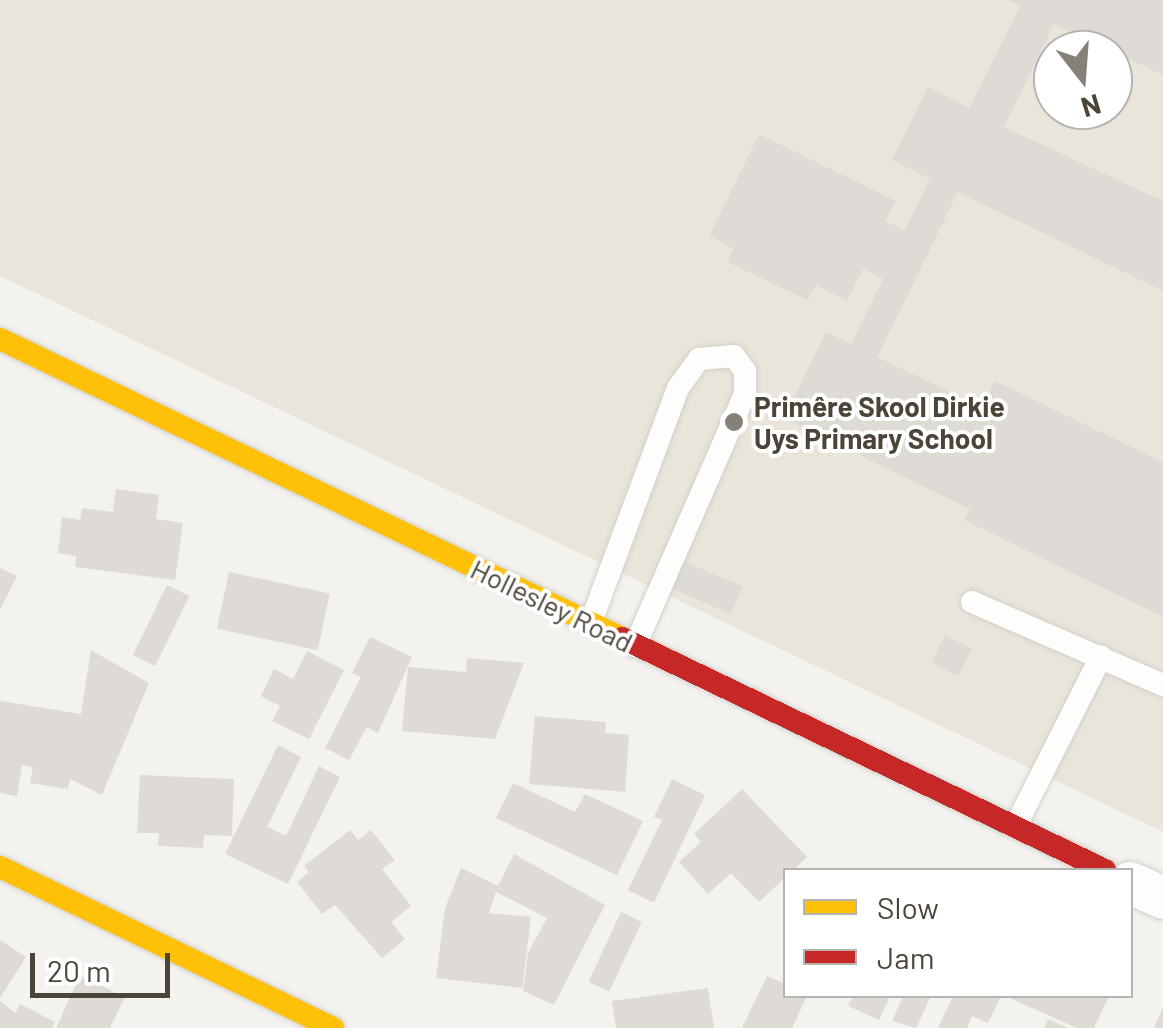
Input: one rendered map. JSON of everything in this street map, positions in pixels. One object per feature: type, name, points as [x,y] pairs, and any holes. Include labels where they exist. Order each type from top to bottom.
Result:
[{"type":"street","name":"Hollesley Road","points":[[0,338],[1101,868]]},
{"type":"street","points":[[0,866],[333,1028]]},
{"type":"lane","points":[[592,622],[678,388],[699,359],[734,356],[745,370],[744,394],[635,646]]},
{"type":"lane","points":[[972,602],[1163,685]]},
{"type":"lane","points":[[1014,828],[1101,657]]},
{"type":"shaded area","name":"Primêre Skool Dirkie Uys Primary School","points":[[0,0],[1163,0],[1163,832],[0,276]]},
{"type":"building","points":[[1008,0],[1163,0],[1163,75],[1133,61],[1133,30],[1067,30],[1054,24],[1051,30],[1033,30],[1033,67],[1004,127],[1163,201],[1163,291],[958,192],[877,357],[982,407],[995,381],[1163,462],[1163,617],[964,520],[970,509],[784,418],[826,332],[851,344],[883,279],[863,269],[847,301],[816,285],[808,300],[727,262],[734,249],[709,236],[759,134],[896,201],[885,221],[905,230],[930,179],[892,160],[928,87],[969,108],[1020,6]]},
{"type":"building","points":[[116,489],[159,495],[156,519],[183,523],[175,580],[75,567],[76,556],[58,553],[62,517],[80,520],[82,508],[113,512]]},
{"type":"building","points":[[683,561],[743,586],[731,614],[671,589]]},
{"type":"building","points":[[0,568],[17,576],[0,610]]},
{"type":"building","points":[[229,572],[330,593],[318,650],[217,629]]},
{"type":"building","points":[[167,585],[189,596],[155,666],[133,655]]},
{"type":"building","points":[[945,635],[972,648],[958,676],[931,663]]},
{"type":"building","points":[[370,637],[412,657],[378,733],[367,727],[349,760],[325,748],[361,677],[352,673]]},
{"type":"building","points":[[91,650],[149,683],[102,795],[70,779],[68,789],[30,783],[33,767],[22,765],[17,796],[0,793],[0,701],[81,714]]},
{"type":"building","points":[[307,651],[344,670],[309,739],[272,721],[280,706],[261,696],[274,669],[293,679]]},
{"type":"building","points":[[467,658],[524,663],[495,739],[402,731],[408,667],[466,672]]},
{"type":"building","points":[[535,716],[606,722],[605,733],[629,735],[625,792],[529,784]]},
{"type":"building","points":[[278,745],[301,757],[267,827],[286,836],[319,766],[340,777],[288,884],[225,854]]},
{"type":"building","points":[[140,775],[234,779],[232,836],[204,835],[203,848],[158,846],[159,833],[137,833]]},
{"type":"building","points":[[672,779],[705,795],[654,903],[628,890],[662,820],[654,817]]},
{"type":"building","points":[[513,783],[575,812],[585,794],[643,821],[617,875],[496,818]]},
{"type":"building","points":[[742,789],[807,857],[795,868],[783,868],[783,880],[759,902],[731,873],[708,894],[679,862],[701,842],[694,834]]},
{"type":"building","points":[[350,830],[358,840],[371,830],[395,860],[382,869],[411,906],[391,922],[405,939],[382,958],[335,905],[322,914],[297,882],[309,872],[304,866]]},
{"type":"building","points":[[514,854],[605,905],[554,1005],[523,991],[528,953],[547,918],[496,892],[489,913],[531,917],[522,988],[436,978],[445,908],[461,868],[498,886]]},
{"type":"building","points":[[621,912],[642,922],[609,992],[588,982]]},
{"type":"building","points":[[0,940],[26,957],[0,998]]},
{"type":"building","points":[[80,976],[125,997],[110,1028],[56,1028]]},
{"type":"building","points":[[767,976],[783,983],[783,998],[806,998],[792,1028],[742,1028]]},
{"type":"building","points":[[708,988],[714,1028],[616,1028],[612,1001]]},
{"type":"building","points":[[852,998],[889,998],[879,1020],[848,1006]]},
{"type":"building","points":[[902,998],[930,998],[916,1028],[892,1021]]},
{"type":"building","points":[[952,998],[1000,998],[988,1023],[972,1016],[967,1028],[938,1028]]},
{"type":"building","points":[[1010,998],[1108,998],[1094,1028],[1077,1028]]},
{"type":"building","points":[[0,1001],[15,1013],[20,1004],[55,1022],[52,1028],[0,1028]]},
{"type":"building","points":[[1163,1007],[1163,1028],[1154,1028]]},
{"type":"building","points":[[1048,1019],[1068,1028],[1044,1028]]},
{"type":"traffic: slow","points":[[0,339],[622,638]]},
{"type":"traffic: slow","points":[[0,867],[333,1028]]},
{"type":"traffic: jam","points":[[622,638],[1101,868]]},
{"type":"place","name":"Primêre Skool Dirkie Uys Primary School","points":[[734,422]]}]
